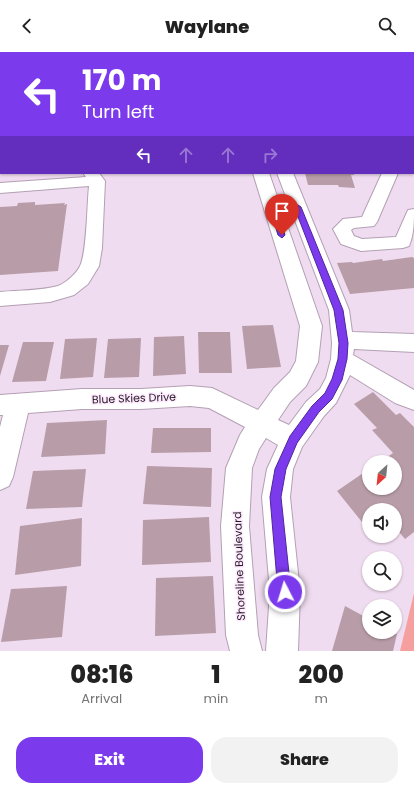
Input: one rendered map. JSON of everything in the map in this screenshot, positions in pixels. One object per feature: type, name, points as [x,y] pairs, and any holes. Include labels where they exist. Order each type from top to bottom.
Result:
[{"type":"street","name":"Shoreline Boulevard","points":[[262,174],[285,208],[339,310],[343,349],[337,380],[328,396],[315,409],[293,440],[280,469],[276,497],[285,592],[282,651]]},
{"type":"street","name":"Shoreline Boulevard","points":[[246,651],[242,635],[235,526],[239,468],[249,443],[262,423],[282,395],[298,379],[306,362],[311,326],[285,208],[285,174]]},
{"type":"street","points":[[390,174],[368,222],[348,223],[342,229],[347,240],[362,245],[403,242],[414,214]]},
{"type":"street","points":[[0,188],[94,177],[90,266],[81,279],[67,290],[50,295],[0,299]]},
{"type":"street","points":[[309,342],[343,349],[414,343]]},
{"type":"street","points":[[343,349],[403,396],[414,400]]},
{"type":"street","name":"Blue Skies Drive","points":[[9,405],[82,400],[190,396],[212,398],[293,440]]},
{"type":"street","points":[[0,477],[9,405]]},
{"type":"shaded area","points":[[414,593],[414,651],[400,651]]},
{"type":"building","points":[[305,174],[354,174],[351,175],[355,188],[339,187],[338,185],[308,185]]},
{"type":"building","points":[[35,202],[35,205],[67,204],[58,271],[0,275],[0,207],[17,206],[18,203]]},
{"type":"building","points":[[414,258],[414,288],[350,294],[337,263],[353,263],[382,259],[383,261]]},
{"type":"building","points":[[273,325],[281,367],[247,369],[242,326]]},
{"type":"building","points":[[198,332],[230,332],[232,373],[199,373]]},
{"type":"building","points":[[184,336],[186,374],[153,376],[154,337]]},
{"type":"building","points":[[97,338],[93,377],[60,379],[65,339]]},
{"type":"building","points":[[141,338],[139,377],[104,378],[108,339]]},
{"type":"building","points":[[23,342],[54,342],[46,381],[12,382]]},
{"type":"building","points":[[0,345],[9,345],[0,376]]},
{"type":"building","points":[[373,392],[396,415],[400,413],[414,427],[414,532],[405,539],[402,535],[402,503],[362,503],[362,522],[337,491],[362,474],[362,495],[402,495],[402,455],[390,455],[393,453],[372,430],[377,428],[354,404]]},
{"type":"building","points":[[107,420],[105,454],[41,457],[47,423]]},
{"type":"building","points":[[153,428],[211,428],[211,452],[151,453]]},
{"type":"building","points":[[147,466],[212,468],[211,507],[143,504]]},
{"type":"building","points":[[86,469],[82,507],[26,509],[33,471]]},
{"type":"building","points":[[209,517],[211,562],[142,565],[143,520]]},
{"type":"building","points":[[82,518],[81,566],[15,575],[20,526]]},
{"type":"building","points":[[213,576],[216,633],[155,636],[156,578]]},
{"type":"building","points":[[67,586],[62,637],[1,642],[11,589]]},
{"type":"building","points":[[345,606],[362,615],[362,639],[396,639],[393,651],[332,651]]},
{"type":"route","points":[[282,235],[273,208],[298,207],[339,310],[343,343],[342,359],[337,380],[328,396],[315,409],[293,440],[280,469],[276,497],[285,592]]}]
